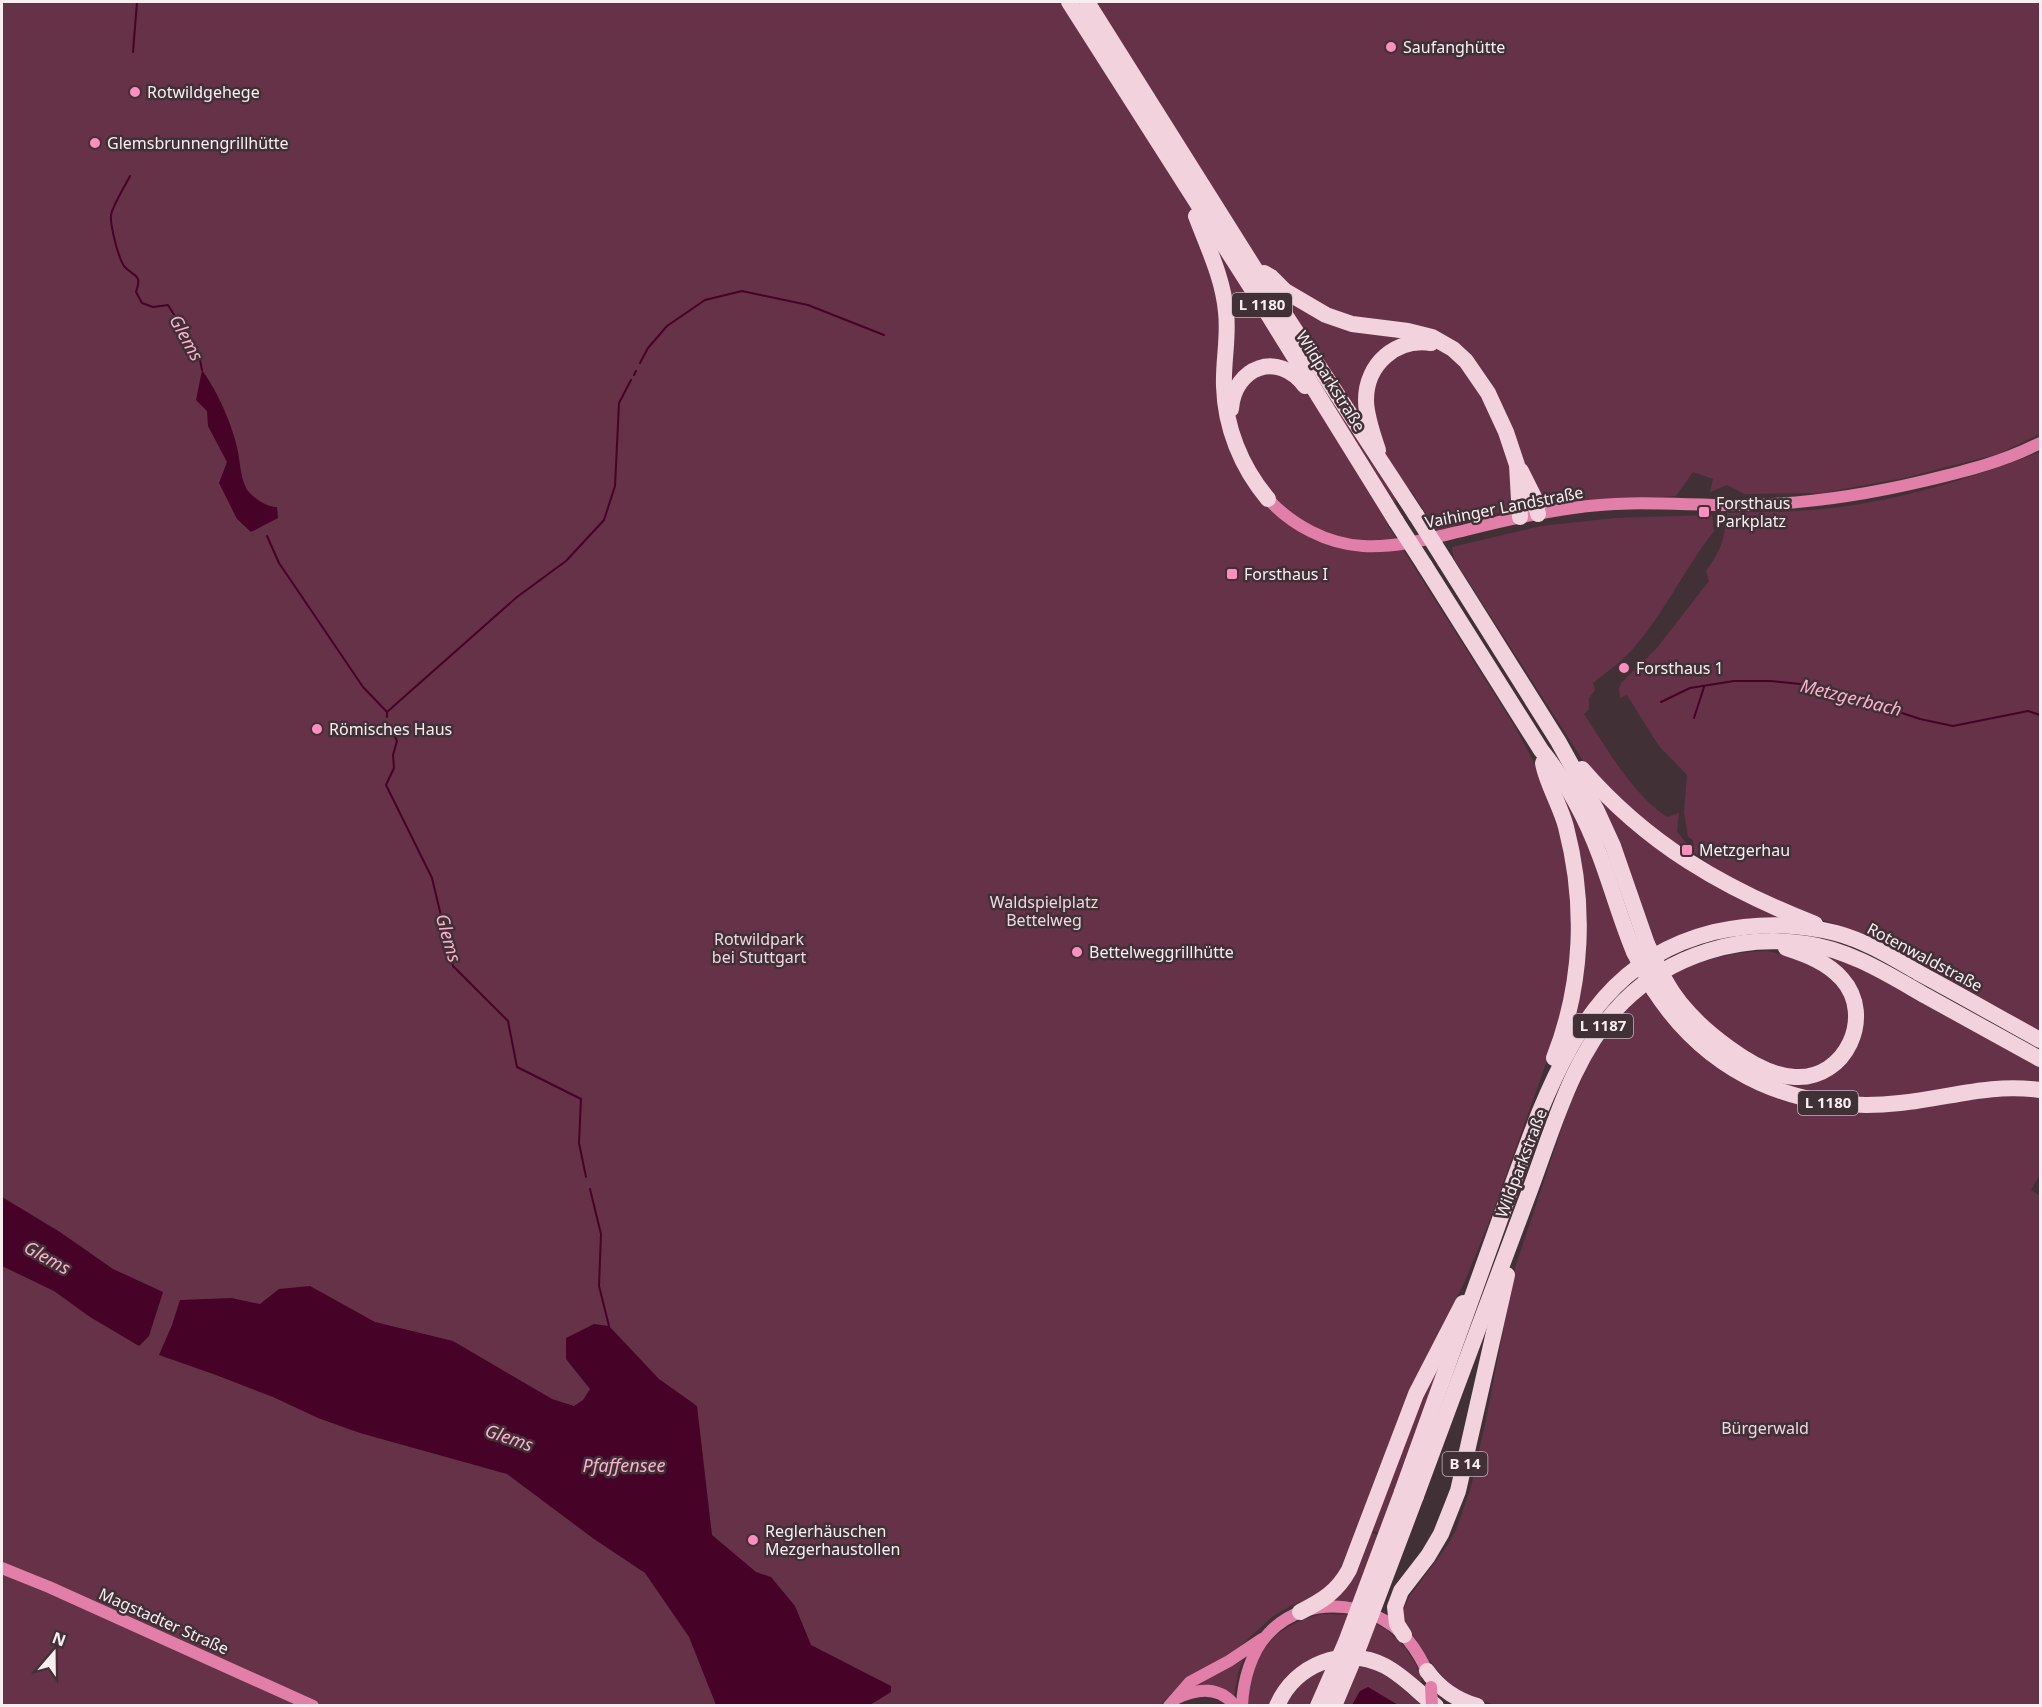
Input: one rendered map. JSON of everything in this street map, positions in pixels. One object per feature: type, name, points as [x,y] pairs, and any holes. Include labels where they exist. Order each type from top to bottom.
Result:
[{"type":"highway","name":"Wildparkstraße","points":[[1069,2],[1339,426],[1396,521],[1541,750]]},
{"type":"highway","name":"Wildparkstraße","points":[[1087,2],[1253,266],[1416,515],[1558,741]]},
{"type":"highway","name":"L 1180","points":[[1184,185],[1215,260],[1224,298],[1227,327],[1224,385],[1226,412],[1233,437],[1253,482],[1268,499]]},
{"type":"highway","name":"L 1180","points":[[1253,266],[1271,277],[1285,291],[1326,315],[1352,324],[1421,334],[1447,345],[1466,361],[1480,378],[1498,416],[1517,465],[1529,484],[1538,514]]},
{"type":"highway","name":"L 1180","points":[[1383,464],[1366,406],[1369,380],[1376,364],[1394,350],[1407,344],[1427,342],[1447,345]]},
{"type":"highway","name":"L 1180","points":[[1229,422],[1231,402],[1240,380],[1252,371],[1265,367],[1280,368],[1298,376],[1327,416],[1339,426]]},
{"type":"highway","name":"L 1180","points":[[1517,465],[1520,517]]},
{"type":"highway","name":"L 1180","points":[[1558,741],[1609,799],[1639,826],[1680,857],[1745,894],[1836,933]]},
{"type":"highway","name":"L 1180","points":[[1558,741],[1605,828],[1641,948]]},
{"type":"highway","name":"L 1180","points":[[1541,750],[1555,768],[1581,812],[1641,948],[1679,1024],[1702,1047],[1723,1062],[1759,1083],[1804,1099],[1848,1106],[1903,1103],[1979,1089],[2040,1090]]},
{"type":"highway","name":"L 1187","points":[[1541,750],[1544,767],[1569,840],[1575,869],[1580,923],[1573,993],[1544,1103]]},
{"type":"highway","name":"Rotenwaldstraße","points":[[1544,1103],[1569,1048],[1592,1012],[1621,981],[1650,959],[1694,938],[1736,928],[1778,926],[1836,933],[1902,963],[2040,1040]]},
{"type":"highway","name":"Wildparkstraße","points":[[1409,1494],[1575,1074],[1601,1028],[1622,1003],[1655,976],[1695,955],[1728,946],[1765,942]]},
{"type":"highway","name":"L 1180","points":[[1660,986],[1705,1030],[1743,1058],[1768,1071],[1782,1075],[1804,1077],[1821,1072],[1843,1055],[1852,1041],[1857,1017],[1853,996],[1842,978],[1818,960],[1765,942]]},
{"type":"highway","name":"Rotenwaldstraße","points":[[1765,942],[1808,944],[1856,959],[2040,1059]]},
{"type":"highway","name":"Wildparkstraße","points":[[1409,1494],[1479,1276],[1544,1103]]},
{"type":"highway","name":"B 14","points":[[1404,1635],[1397,1624],[1395,1607],[1401,1592],[1430,1553],[1450,1515],[1460,1484],[1506,1276],[1526,1199]]},
{"type":"highway","name":"L 1187","points":[[1300,1612],[1322,1601],[1338,1587],[1349,1570],[1416,1394],[1455,1316],[1479,1276]]},
{"type":"highway","points":[[1318,1706],[1409,1494]]},
{"type":"highway","points":[[1334,1706],[1360,1644],[1409,1494]]},
{"type":"highway","points":[[1276,1706],[1292,1682],[1303,1671],[1322,1662],[1346,1658],[1367,1659],[1384,1666],[1434,1706]]},
{"type":"highway","points":[[1429,1679],[1459,1699],[1477,1706]]},
{"type":"main road","name":"Vaihinger Landstraße","points":[[1268,499],[1305,529],[1342,543],[1365,546],[1396,545],[1520,517],[1599,505],[1745,505],[1831,499],[1871,493],[1981,467],[2001,461],[2040,443]]},
{"type":"main road","name":"Magstadter Straße","points":[[2,1568],[313,1706]]},
{"type":"main road","name":"L 1187","points":[[1171,1703],[1193,1680],[1243,1653],[1283,1621],[1300,1612],[1333,1607],[1355,1608],[1375,1616],[1404,1635],[1429,1679],[1434,1706]]},
{"type":"main road","name":"L 1187","points":[[1242,1706],[1246,1676],[1267,1635]]},
{"type":"main road","name":"L 1187","points":[[1171,1703],[1194,1691],[1207,1690],[1225,1695],[1235,1706]]},
{"type":"green space","name":"Rotwildpark bei Stuttgart","points":[[2,2],[2040,2],[2040,434],[1998,454],[1904,478],[1822,493],[1744,494],[1727,485],[1710,492],[1713,479],[1693,472],[1676,496],[1551,504],[1543,502],[1512,472],[1512,504],[1505,511],[1437,531],[1410,489],[1396,498],[1387,524],[1514,725],[1539,772],[1562,836],[1572,909],[1568,984],[1553,1044],[1490,1220],[1464,1283],[1400,1413],[1358,1529],[1335,1581],[1313,1598],[1292,1605],[1273,1616],[1237,1649],[1184,1681],[1160,1705],[2,1705]]},
{"type":"green space","points":[[2040,452],[2040,1032],[1856,932],[1761,897],[1707,865],[1708,863],[1693,852],[1692,839],[1688,837],[1684,812],[1687,775],[1659,746],[1627,695],[1620,698],[1619,688],[1622,682],[1656,649],[1709,581],[1706,571],[1721,544],[1727,513],[1811,510],[1877,501],[1933,488]]},
{"type":"green space","points":[[1712,515],[1714,531],[1641,639],[1621,661],[1593,683],[1595,690],[1589,698],[1589,709],[1584,714],[1621,770],[1643,797],[1667,817],[1679,813],[1677,831],[1686,843],[1691,845],[1689,850],[1667,838],[1641,818],[1615,795],[1582,759],[1454,559],[1452,547],[1541,526],[1615,518]]},
{"type":"green space","points":[[1556,781],[1581,827],[1632,965],[1616,975],[1593,1001],[1571,1033],[1584,964]]},
{"type":"green space","points":[[1598,796],[1797,922],[1657,949]]},
{"type":"green space","points":[[1767,951],[1806,960],[1835,978],[1852,1012],[1843,1048],[1814,1070],[1784,1070],[1737,1047],[1695,1009],[1669,975],[1717,958]]},
{"type":"green space","points":[[1822,955],[1856,964],[2040,1065],[2040,1084],[1861,1099],[1795,1090],[1676,1008],[1797,1084],[1862,1032]]},
{"type":"green space","name":"Bürgerwald","points":[[1645,992],[1786,1101],[2040,1096],[2040,1174],[2031,1190],[2040,1196],[2040,1705],[1493,1704],[1468,1697],[1447,1682],[1425,1655],[1407,1627],[1403,1610],[1409,1597],[1447,1546],[1456,1530],[1471,1487],[1515,1268],[1569,1106],[1595,1051],[1632,1003]]},
{"type":"green space","points":[[1449,1343],[1379,1533],[1373,1530],[1403,1438]]},
{"type":"green space","points":[[1372,1533],[1379,1535],[1353,1603],[1335,1602],[1333,1600]]},
{"type":"green space","points":[[1323,1614],[1354,1615],[1387,1630],[1406,1649],[1421,1673],[1422,1687],[1350,1651],[1269,1705],[1247,1705],[1249,1678],[1267,1646],[1291,1625]]},
{"type":"green space","points":[[1243,1660],[1234,1696],[1210,1686],[1193,1686]]},
{"type":"green space","points":[[1350,1665],[1374,1669],[1391,1679],[1423,1706],[1285,1706],[1299,1687],[1312,1676],[1319,1672]]},
{"type":"water","points":[[202,370],[231,426],[246,488],[260,501],[277,507],[278,518],[251,532],[237,519],[219,483],[227,462],[208,426],[207,411],[196,400]]},
{"type":"water","points":[[2,1197],[60,1232],[113,1269],[163,1292],[149,1336],[139,1346],[90,1317],[54,1291],[2,1266]]},
{"type":"water","name":"Pfaffensee","points":[[310,1286],[375,1322],[453,1341],[552,1399],[574,1406],[583,1400],[590,1389],[566,1359],[566,1338],[594,1324],[609,1326],[659,1379],[697,1406],[712,1535],[756,1572],[771,1577],[795,1606],[811,1645],[891,1686],[891,1692],[870,1705],[716,1705],[689,1637],[645,1573],[594,1539],[507,1474],[360,1433],[318,1418],[273,1397],[159,1355],[180,1300],[231,1298],[260,1304],[279,1289]]},
{"type":"water","points":[[1368,1687],[1398,1705],[1352,1705],[1360,1691]]},
{"type":"waterway","name":"Glems","points":[[133,52],[137,2]]},
{"type":"waterway","name":"Glems","points":[[130,176],[111,215],[119,256],[124,266],[138,278],[136,292],[142,303],[153,307],[168,305],[199,355],[202,370]]},
{"type":"waterway","points":[[640,363],[648,348],[667,326],[705,300],[742,291],[808,305],[884,335]]},
{"type":"waterway","points":[[634,375],[636,371]]},
{"type":"waterway","points":[[387,712],[517,597],[566,561],[604,520],[615,486],[619,403],[631,380]]},
{"type":"waterway","name":"Glems","points":[[267,536],[279,563],[363,687],[387,712],[387,717]]},
{"type":"waterway","name":"Metzgerbach","points":[[1661,702],[1690,688],[1734,681],[1771,681],[1821,686],[1920,719],[1953,726],[2028,711],[2040,715]]},
{"type":"waterway","points":[[1694,718],[1704,687]]},
{"type":"waterway","name":"Glems","points":[[389,725],[397,741],[393,755],[394,768],[386,785],[432,878],[453,966],[508,1021],[517,1067],[581,1099],[579,1143],[586,1177]]},
{"type":"waterway","name":"Glems","points":[[590,1189],[601,1234],[599,1286],[609,1326]]},
{"type":"place","name":"Saufanghütte","points":[[1391,47]]},
{"type":"place","name":"Rotwildgehege","points":[[135,92]]},
{"type":"place","name":"Glemsbrunnengrillhütte","points":[[95,143]]},
{"type":"place","name":"Forsthaus Parkplatz","points":[[1704,512]]},
{"type":"place","name":"Forsthaus I","points":[[1232,574]]},
{"type":"place","name":"Forsthaus 1","points":[[1624,668]]},
{"type":"place","name":"Römisches Haus","points":[[317,729]]},
{"type":"place","name":"Metzgerhau","points":[[1687,850]]},
{"type":"place","name":"Bettelweggrillhütte","points":[[1077,952]]},
{"type":"place","name":"Reglerhäuschen Mezgerhaustollen","points":[[753,1540]]},
{"type":"park label","name":"Waldspielplatz Bettelweg","points":[[1044,911]]}]
